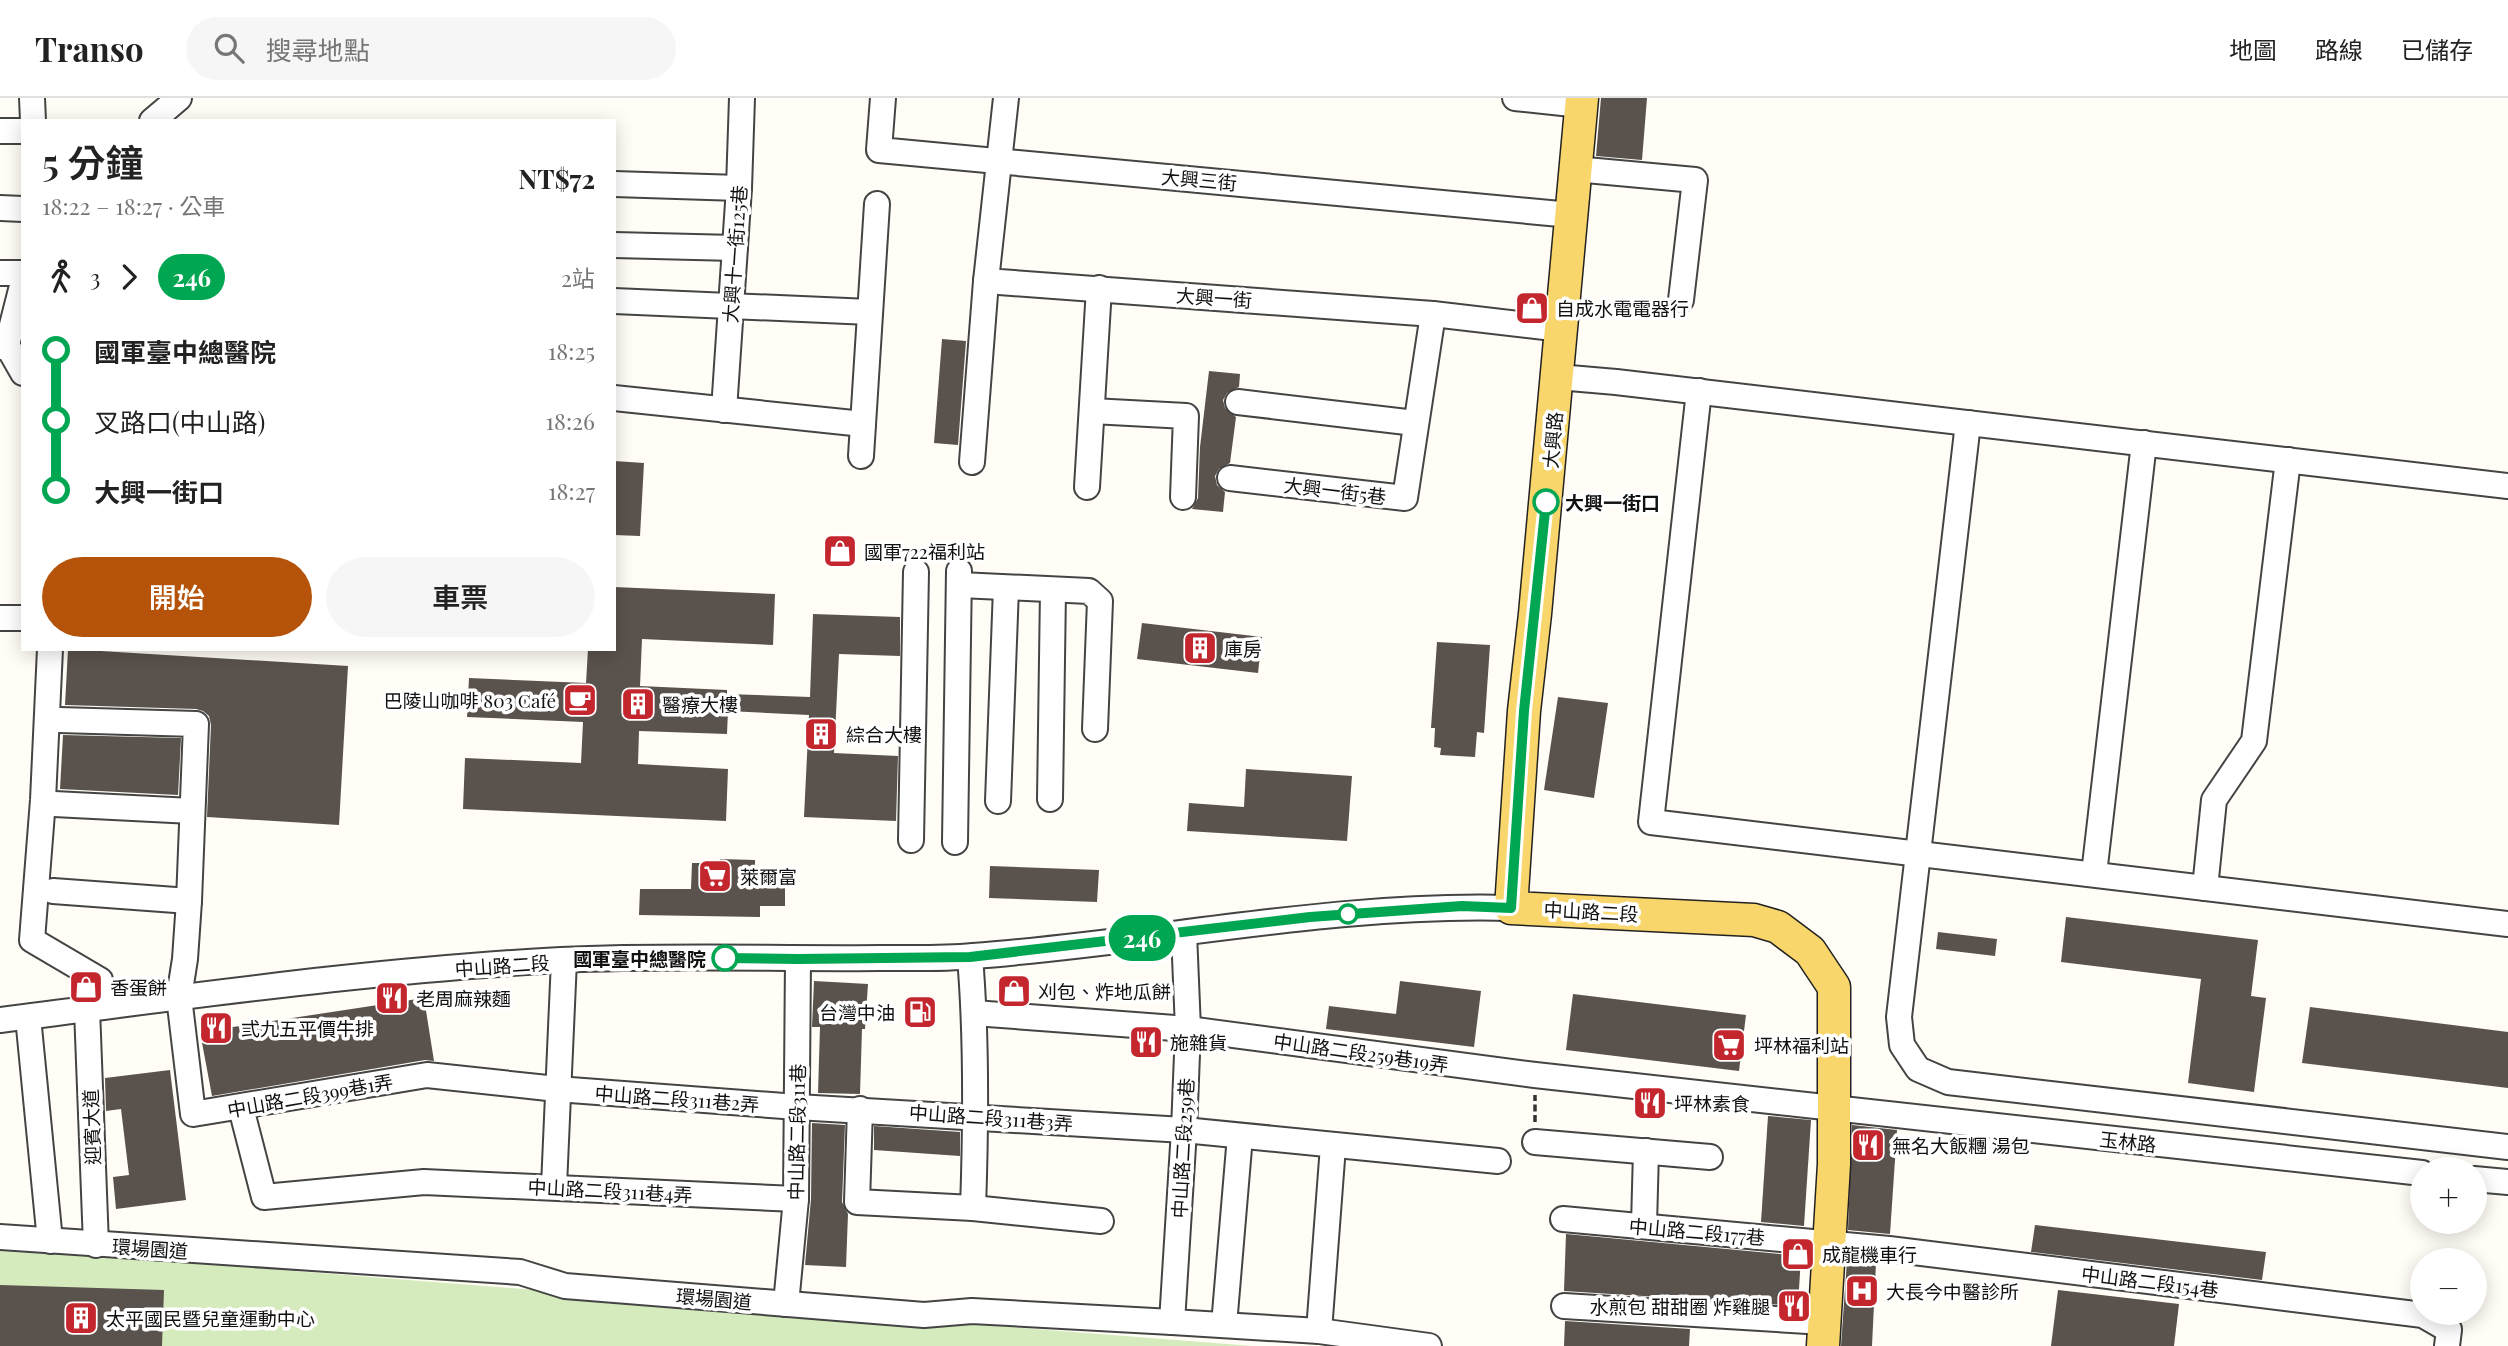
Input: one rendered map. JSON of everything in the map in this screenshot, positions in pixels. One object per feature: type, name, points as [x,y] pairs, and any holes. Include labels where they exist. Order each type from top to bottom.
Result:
[{"type":"main road","name":"大興路","points":[[1511,908],[1524,711],[1558,377],[1582,101]]},
{"type":"main road","name":"中山路二段","points":[[1511,908],[1754,920],[1778,927],[1810,951],[1834,987],[1835,1109],[1831,1243],[1824,1334]]},
{"type":"street","points":[[32,98],[33,119]]},
{"type":"street","points":[[154,119],[179,98]]},
{"type":"street","name":"大興十一街125巷","points":[[724,410],[736,248],[742,98]]},
{"type":"street","name":"大興三街","points":[[883,98],[879,150],[1570,215]]},
{"type":"street","points":[[972,463],[986,281],[1006,98]]},
{"type":"street","points":[[1515,98],[1582,101]]},
{"type":"street","points":[[0,131],[21,131]]},
{"type":"street","points":[[1575,169],[1695,180],[1681,300]]},
{"type":"street","points":[[616,184],[739,188]]},
{"type":"street","points":[[861,456],[877,204]]},
{"type":"street","points":[[0,208],[21,209]]},
{"type":"street","points":[[616,244],[736,248]]},
{"type":"street","points":[[0,274],[21,273]]},
{"type":"street","name":"大興一街","points":[[986,281],[1433,314],[1562,329]]},
{"type":"street","points":[[1087,487],[1098,288]]},
{"type":"street","points":[[21,292],[10,346],[21,369]]},
{"type":"street","points":[[616,301],[870,313]]},
{"type":"street","name":"大興一街5巷","points":[[1230,478],[1405,498],[1433,314]]},
{"type":"street","points":[[1558,377],[1699,391],[2508,486]]},
{"type":"street","points":[[1699,391],[1651,822],[2508,924]]},
{"type":"street","points":[[616,398],[863,424]]},
{"type":"street","points":[[1238,402],[1416,423]]},
{"type":"street","points":[[1092,411],[1186,416],[1184,497]]},
{"type":"street","points":[[1968,423],[1899,1017],[1902,1045],[1918,1069],[1948,1082],[2508,1147]]},
{"type":"street","points":[[2094,874],[2144,443]]},
{"type":"street","points":[[2205,888],[2214,800],[2254,741],[2288,460]]},
{"type":"street","points":[[911,840],[916,572]]},
{"type":"street","points":[[955,842],[959,578],[1006,587],[1089,591],[1100,601],[1095,729]]},
{"type":"street","points":[[998,801],[1006,587]]},
{"type":"street","points":[[1050,799],[1053,590]]},
{"type":"street","points":[[0,618],[21,618]]},
{"type":"street","name":"迎賓大道","points":[[50,651],[43,800],[32,940],[100,980],[95,1008],[96,1245]]},
{"type":"street","points":[[59,720],[196,724],[189,901],[185,960],[179,997]]},
{"type":"street","points":[[54,804],[192,811]]},
{"type":"street","points":[[53,891],[189,901]]},
{"type":"street","name":"中山路二段","points":[[0,1020],[179,997],[432,970],[564,960],[970,957],[1310,917],[1462,906],[1511,908]]},
{"type":"street","name":"中山路二段259巷","points":[[1172,1322],[1188,1029],[1184,933]]},
{"type":"street","points":[[970,957],[976,1116],[973,1208]]},
{"type":"street","name":"中山路二段311巷","points":[[786,1304],[796,1199],[798,959]]},
{"type":"street","points":[[554,1186],[564,960]]},
{"type":"street","name":"中山路二段399巷1弄","points":[[179,997],[193,1114],[427,1075],[557,1089]]},
{"type":"street","name":"中山路二段259巷19弄","points":[[974,1013],[1188,1029],[1535,1075],[1835,1109]]},
{"type":"street","points":[[29,1017],[50,1241]]},
{"type":"street","name":"中山路二段311巷2弄","points":[[557,1089],[797,1107]]},
{"type":"street","name":"中山路二段311巷3弄","points":[[797,1107],[1184,1130],[1498,1161]]},
{"type":"street","name":"中山路二段311巷4弄","points":[[241,1108],[264,1197],[425,1182],[796,1199]]},
{"type":"street","points":[[860,1109],[857,1202],[973,1208],[1101,1221]]},
{"type":"street","name":"玉林路","points":[[1835,1109],[2410,1172]]},
{"type":"street","points":[[1224,1325],[1240,1136]]},
{"type":"street","points":[[1535,1142],[1710,1157]]},
{"type":"street","points":[[1319,1331],[1333,1146]]},
{"type":"street","points":[[1644,1225],[1646,1151]]},
{"type":"street","points":[[2487,1180],[2508,1182]]},
{"type":"street","name":"中山路二段177巷","points":[[1563,1219],[1831,1243]]},
{"type":"street","name":"環場園道","points":[[0,1237],[520,1272],[565,1286],[924,1315],[972,1311],[1224,1325],[1319,1331],[1429,1346]]},
{"type":"street","name":"中山路二段154巷","points":[[1831,1243],[2423,1315],[2449,1330],[2447,1346]]},
{"type":"street","points":[[1564,1306],[1824,1334]]},
{"type":"green space","points":[[0,1248],[1253,1346],[0,1346]]},
{"type":"building","points":[[1601,98],[1647,98],[1642,160],[1596,156]]},
{"type":"building","points":[[942,339],[966,341],[958,445],[934,443]]},
{"type":"building","points":[[1209,371],[1240,374],[1239,387],[1227,393],[1223,400],[1225,408],[1236,417],[1230,463],[1219,469],[1215,476],[1217,485],[1225,492],[1223,512],[1192,509],[1198,498],[1200,447]]},
{"type":"building","points":[[616,461],[644,463],[640,536],[616,535]]},
{"type":"building","name":"醫療大樓","points":[[616,587],[775,594],[773,645],[642,639],[640,686],[727,690],[727,694],[810,697],[813,614],[900,617],[900,656],[839,654],[834,753],[898,756],[896,821],[804,817],[809,715],[728,711],[727,734],[639,731],[638,764],[728,769],[726,821],[463,809],[465,758],[581,763],[583,722],[467,717],[469,678],[586,683],[588,651],[616,651]]},
{"type":"building","name":"庫房","points":[[1142,623],[1262,637],[1258,673],[1137,659]]},
{"type":"building","points":[[1437,642],[1490,645],[1484,733],[1477,732],[1475,757],[1440,755],[1441,748],[1434,747],[1435,728],[1431,728]]},
{"type":"building","points":[[68,651],[348,666],[339,825],[207,817],[211,725],[209,716],[203,711],[65,705]]},
{"type":"building","points":[[1558,697],[1608,703],[1594,798],[1544,790]]},
{"type":"building","points":[[63,735],[181,738],[178,795],[60,789]]},
{"type":"building","points":[[1246,769],[1352,776],[1347,841],[1187,831],[1189,803],[1244,807]]},
{"type":"building","points":[[720,859],[755,860],[755,867],[785,868],[785,906],[760,906],[760,917],[639,915],[640,889],[691,889],[692,863],[720,863]]},
{"type":"building","points":[[990,866],[1099,870],[1097,902],[989,898]]},
{"type":"building","points":[[2066,917],[2258,940],[2251,996],[2266,998],[2254,1092],[2188,1083],[2201,979],[2061,962]]},
{"type":"building","points":[[1938,932],[1997,939],[1995,956],[1936,949]]},
{"type":"building","points":[[814,981],[868,984],[865,1029],[862,1029],[860,1094],[818,1093],[820,1027],[812,1027]]},
{"type":"building","points":[[1400,981],[1481,991],[1474,1047],[1326,1029],[1329,1006],[1396,1014]]},
{"type":"building","points":[[1573,994],[1746,1015],[1739,1071],[1566,1050]]},
{"type":"building","points":[[424,998],[434,1061],[425,1060],[212,1096],[200,1032]]},
{"type":"building","points":[[2310,1007],[2508,1032],[2508,1088],[2302,1063]]},
{"type":"building","points":[[170,1070],[186,1200],[116,1209],[113,1177],[129,1175],[121,1109],[106,1111],[105,1078]]},
{"type":"building","points":[[1768,1116],[1811,1120],[1804,1226],[1761,1222]]},
{"type":"building","points":[[812,1123],[845,1125],[842,1202],[848,1214],[846,1267],[805,1265],[811,1199]]},
{"type":"building","points":[[1852,1125],[1897,1130],[1890,1234],[1848,1230]]},
{"type":"building","points":[[874,1126],[960,1132],[960,1156],[874,1150]]},
{"type":"building","points":[[2035,1225],[2266,1252],[2262,1280],[2031,1252]]},
{"type":"building","points":[[1566,1234],[1801,1256],[1798,1306],[1564,1291]]},
{"type":"building","points":[[1847,1260],[1876,1263],[1872,1346],[1841,1346]]},
{"type":"building","name":"太平國民暨兒童運動中心","points":[[0,1285],[164,1290],[162,1346],[0,1346]]},
{"type":"building","points":[[2058,1290],[2179,1304],[2174,1346],[2051,1346]]},
{"type":"building","points":[[1565,1321],[1690,1329],[1689,1346],[1564,1346]]},
{"type":"bus line","name":"246","points":[[725,958],[970,957],[1310,917],[1462,906],[1511,908],[1524,711],[1546,502]]},
{"type":"place","name":"自成水電電器行","points":[[1532,308]]},
{"type":"place","name":"大興一街口","points":[[1546,502]]},
{"type":"place","name":"國軍722福利站","points":[[840,551]]},
{"type":"place","name":"庫房","points":[[1200,648]]},
{"type":"place","name":"巴陵山咖啡 803 Café","points":[[580,700]]},
{"type":"place","name":"醫療大樓","points":[[638,704]]},
{"type":"place","name":"綜合大樓","points":[[821,734]]},
{"type":"place","name":"萊爾富","points":[[715,876]]},
{"type":"place","name":"國軍臺中總醫院","points":[[725,958]]},
{"type":"place","name":"香蛋餅","points":[[86,987]]},
{"type":"place","name":"刈包、炸地瓜餅","points":[[1014,991]]},
{"type":"place","name":"老周麻辣麵","points":[[392,998]]},
{"type":"place","name":"台灣中油","points":[[920,1012]]},
{"type":"place","name":"弎九五平價牛排","points":[[216,1028]]},
{"type":"place","name":"施雜貨","points":[[1146,1042]]},
{"type":"place","name":"坪林福利站","points":[[1729,1045]]},
{"type":"place","name":"坪林素食","points":[[1650,1103]]},
{"type":"place","name":"無名大飯糰 湯包","points":[[1868,1145]]},
{"type":"place","name":"成龍機車行","points":[[1798,1254]]},
{"type":"place","name":"大長今中醫診所","points":[[1862,1291]]},
{"type":"place","name":"水煎包 甜甜圈 炸雞腿","points":[[1794,1306]]},
{"type":"place","name":"太平國民暨兒童運動中心","points":[[81,1318]]}]
